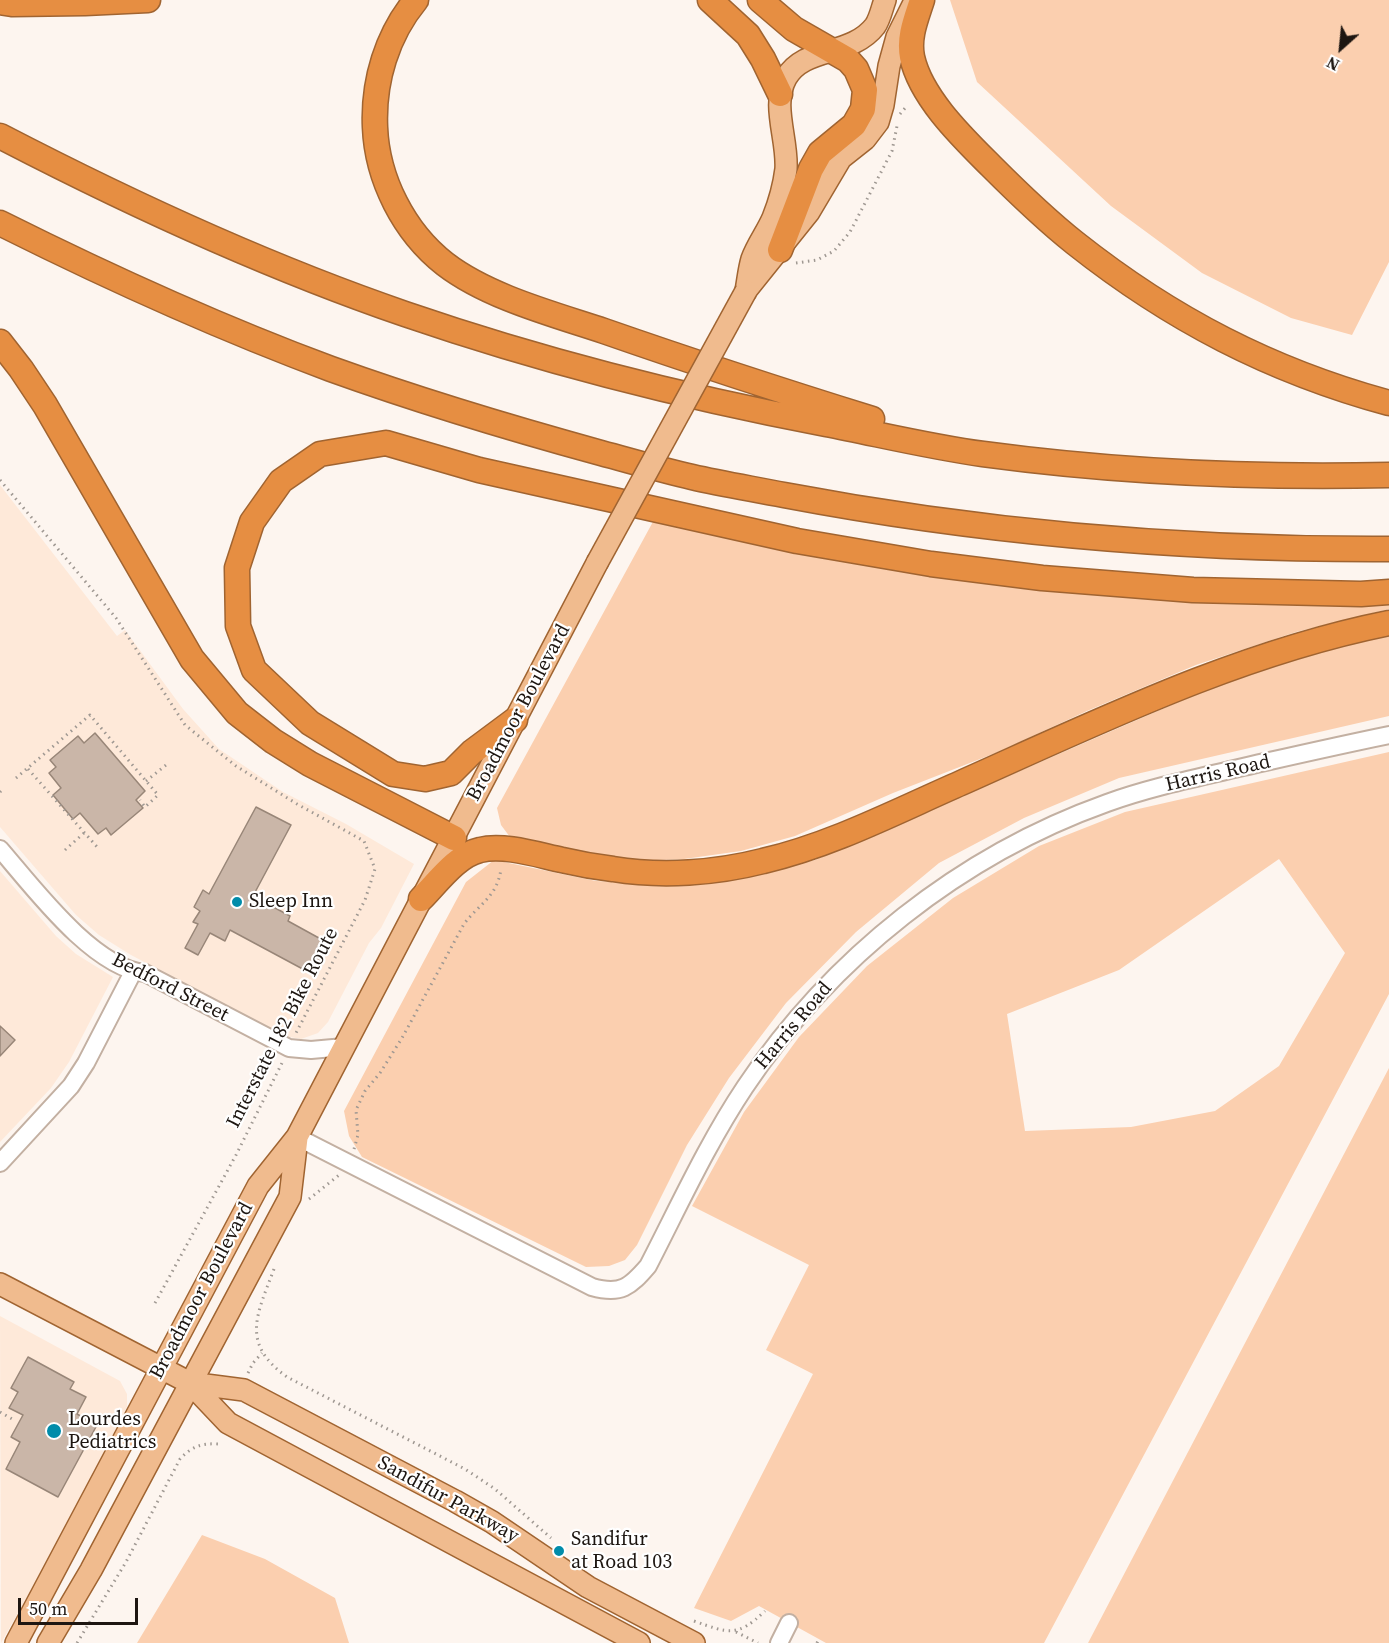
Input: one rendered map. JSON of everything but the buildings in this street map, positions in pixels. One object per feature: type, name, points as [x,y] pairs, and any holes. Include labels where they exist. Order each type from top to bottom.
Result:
[{"type":"highway","points":[[0,2],[12,4],[148,0]]},
{"type":"highway","points":[[417,0],[403,18],[386,53],[379,76],[375,104],[375,136],[384,177],[404,220],[445,264],[478,284],[570,320],[775,389],[980,453]]},
{"type":"highway","points":[[710,0],[748,35],[780,94]]},
{"type":"highway","points":[[760,0],[794,29],[848,60],[862,79],[865,90],[863,109],[855,125],[820,153],[811,169],[783,257]]},
{"type":"highway","points":[[922,0],[911,35],[912,57],[920,80],[956,132],[1074,243],[1148,297],[1204,330],[1266,362],[1341,390],[1389,402]]},
{"type":"highway","points":[[0,136],[145,209],[314,280],[425,321],[618,378],[758,411],[980,453],[1072,464],[1164,470],[1257,474],[1389,475]]},
{"type":"highway","points":[[0,223],[160,300],[332,369],[508,428],[692,477],[855,508],[1039,533],[1132,542],[1225,547],[1389,549]]},
{"type":"highway","points":[[0,342],[45,405],[192,659],[231,706],[273,741],[310,764],[454,838]]},
{"type":"highway","points":[[515,720],[472,752],[451,773],[425,779],[393,774],[310,723],[254,670],[238,626],[237,567],[252,522],[282,481],[320,454],[386,443],[490,473],[796,540],[931,564],[1042,578],[1193,590],[1361,594],[1389,592]]},
{"type":"highway","points":[[421,899],[454,864],[480,850],[510,849],[617,870],[664,872],[714,870],[764,861],[848,833],[1139,704],[1219,672],[1283,650],[1389,623]]},
{"type":"main road","points":[[780,94],[786,77],[798,64],[818,54],[833,52],[864,36],[876,25],[885,0]]},
{"type":"main road","name":"Broadmoor Boulevard","points":[[746,291],[783,257],[819,199],[833,168],[841,158],[865,139],[878,122],[897,37],[916,0]]},
{"type":"main road","name":"Broadmoor Boulevard","points":[[16,1643],[258,1186],[297,1137],[597,563],[746,291],[753,258],[781,195],[786,168],[780,94]]},
{"type":"main road","name":"Broadmoor Boulevard","points":[[48,1643],[91,1570],[290,1197],[297,1137]]},
{"type":"main road","name":"Sandifur Parkway","points":[[0,1284],[190,1383],[228,1423],[639,1643]]},
{"type":"main road","name":"Sandifur Parkway","points":[[190,1383],[244,1390],[252,1394],[455,1501],[492,1522],[588,1587],[694,1643]]},
{"type":"street","name":"Harris Road","points":[[297,1137],[592,1287],[612,1291],[624,1289],[635,1281],[648,1266],[720,1125],[767,1054],[795,1019],[829,983],[864,950],[925,900],[977,865],[1025,839],[1107,803],[1185,780],[1389,735]]},
{"type":"street","name":"Bedford Street","points":[[0,849],[73,930],[102,954],[133,972],[145,974],[289,1048],[311,1050],[344,1047]]},
{"type":"street","points":[[0,1163],[71,1086],[86,1063],[133,972]]},
{"type":"street","points":[[779,1643],[789,1623]]},
{"type":"path","points":[[783,257],[817,260],[834,251],[850,232],[892,152],[899,115],[906,107]]},
{"type":"path","name":"Interstate 182 Bike Route","points":[[0,480],[116,618],[185,725],[236,766],[297,804],[364,841],[375,869],[365,900],[236,1155],[155,1303]]},
{"type":"path","points":[[16,778],[90,715],[159,795],[145,807],[140,800]]},
{"type":"path","points":[[146,781],[166,765]]},
{"type":"path","points":[[27,768],[98,848]]},
{"type":"path","points":[[64,850],[84,833]]},
{"type":"path","points":[[306,1206],[311,1196],[340,1175],[354,1149],[358,1135],[356,1110],[365,1090],[380,1073],[402,1038],[464,924],[472,913],[486,902],[496,887],[501,861]]},
{"type":"path","points":[[276,1263],[260,1308],[255,1334],[260,1349],[275,1369],[286,1377],[465,1469],[495,1489],[556,1542]]},
{"type":"path","points":[[0,1412],[14,1420]]},
{"type":"path","points":[[77,1643],[126,1562],[180,1459],[199,1444],[219,1444]]},
{"type":"path","points":[[736,1632],[765,1611]]},
{"type":"path","points":[[690,1619],[718,1629],[736,1632],[758,1643]]},
{"type":"path","points":[[817,1643],[819,1638]]},
{"type":"shaded area","points":[[950,0],[1389,0],[1389,262],[1352,335],[1291,318],[1202,273],[1111,206],[977,82]]},
{"type":"shaded area","points":[[0,485],[117,636],[125,630],[183,709],[219,749],[283,792],[346,824],[414,864],[328,1022],[318,1033],[301,1039],[284,1036],[131,955],[99,935],[76,915],[0,827]]},
{"type":"shaded area","points":[[655,518],[823,554],[1389,598],[1389,609],[1296,632],[1196,665],[998,752],[893,793],[795,836],[741,851],[684,859],[631,861],[569,852],[510,837],[501,825],[497,808]]},
{"type":"shaded area","points":[[1389,634],[1389,716],[1119,778],[1024,818],[939,863],[856,932],[786,1003],[729,1078],[687,1145],[637,1245],[625,1260],[609,1266],[586,1267],[362,1157],[349,1136],[344,1111],[466,882],[494,860],[596,881],[674,885],[742,877],[815,860],[1245,673]]},
{"type":"shaded area","points":[[1389,752],[1389,994],[1044,1643],[826,1643],[759,1606],[731,1621],[694,1608],[813,1374],[766,1350],[809,1265],[692,1206],[744,1112],[799,1037],[867,966],[953,898],[1039,846],[1125,812]],"holes":[[[1279,859],[1345,953],[1279,1066],[1215,1111],[1131,1127],[1025,1131],[1007,1014],[1119,970]]]},
{"type":"shaded area","points":[[0,871],[56,936],[76,954],[113,977],[69,1062],[51,1088],[0,1142]]},
{"type":"shaded area","points":[[1389,1068],[1389,1643],[1088,1643]]},
{"type":"shaded area","points":[[0,1316],[120,1381],[127,1394],[127,1407],[59,1540],[1,1643]]},
{"type":"shaded area","points":[[202,1535],[265,1559],[335,1598],[349,1643],[137,1643]]},
{"type":"place","name":"Sleep Inn","points":[[237,902]]},
{"type":"place","name":"Lourdes Pediatrics","points":[[54,1431]]},
{"type":"place","name":"Sandifur at Road 103","points":[[559,1551]]}]
